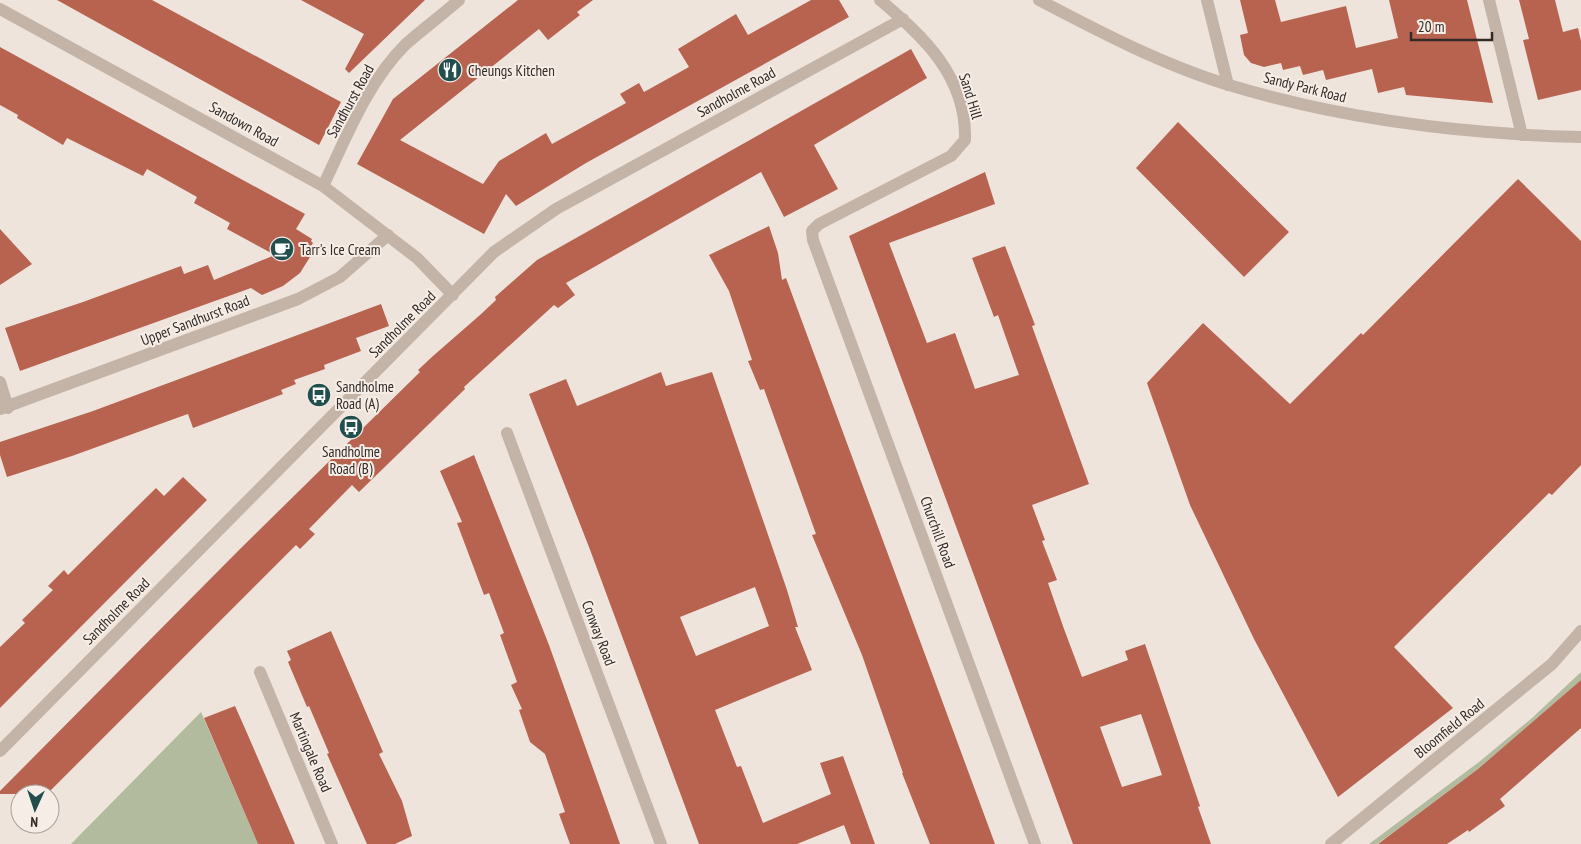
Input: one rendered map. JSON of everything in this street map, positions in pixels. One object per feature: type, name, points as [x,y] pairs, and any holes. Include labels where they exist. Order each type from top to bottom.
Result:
[{"type":"street","name":"Sandhurst Road","points":[[324,186],[359,114],[381,75],[405,45],[459,0]]},
{"type":"street","name":"Sand Hill","points":[[812,231],[819,224],[951,156],[965,140],[962,109],[952,81],[936,53],[903,19],[880,0]]},
{"type":"street","name":"Sandy Park Road","points":[[1039,0],[1162,60],[1228,85],[1371,119],[1418,126],[1522,136],[1581,137]]},
{"type":"street","points":[[1208,0],[1228,85]]},
{"type":"street","points":[[1489,0],[1522,136]]},
{"type":"street","name":"Sandown Road","points":[[0,9],[324,186],[417,258],[453,295]]},
{"type":"street","name":"Sandholme Road","points":[[0,751],[494,252],[556,209],[903,19]]},
{"type":"street","name":"Churchill Road","points":[[812,231],[1035,844]]},
{"type":"street","name":"Upper Sandhurst Road","points":[[4,409],[298,299],[340,277],[388,235]]},
{"type":"street","points":[[0,382],[4,409]]},
{"type":"street","name":"Conway Road","points":[[507,433],[661,844]]},
{"type":"street","name":"Bloomfield Road","points":[[1331,844],[1545,670],[1581,631]]},
{"type":"street","name":"Martingale Road","points":[[260,672],[332,844]]},
{"type":"green space","points":[[1581,672],[1581,680],[1478,769],[1377,844],[1369,844],[1479,762],[1532,718]]},
{"type":"green space","points":[[201,712],[258,844],[71,844]]},
{"type":"building","points":[[57,0],[152,0],[341,102],[319,145]]},
{"type":"building","points":[[301,0],[425,0],[349,73],[345,69],[364,34]]},
{"type":"building","points":[[518,0],[593,0],[577,12],[580,15],[548,40],[539,29],[400,140],[483,184],[499,161],[546,133],[552,144],[626,103],[620,94],[639,83],[644,92],[689,67],[678,49],[736,14],[748,35],[811,0],[839,0],[849,17],[586,163],[516,206],[506,194],[484,234],[357,164],[393,99]]},
{"type":"building","points":[[1240,0],[1275,0],[1281,22],[1346,6],[1356,48],[1398,38],[1389,0],[1467,0],[1493,103],[1406,95],[1404,87],[1378,93],[1372,69],[1326,80],[1323,70],[1303,75],[1300,66],[1283,70],[1281,63],[1264,67],[1251,63],[1244,55],[1240,35],[1248,33]]},
{"type":"building","points":[[1519,0],[1555,0],[1563,32],[1578,28],[1581,41],[1581,90],[1538,100],[1523,40],[1529,39]]},
{"type":"building","points":[[0,47],[305,214],[296,229],[312,239],[313,243],[306,255],[310,257],[300,273],[283,286],[262,295],[251,288],[20,371],[5,328],[181,266],[184,274],[208,265],[214,280],[275,255],[227,229],[230,223],[194,203],[197,197],[147,169],[143,176],[67,138],[63,145],[17,118],[18,115],[0,105]]},
{"type":"building","points":[[911,49],[927,78],[814,145],[838,189],[784,217],[761,172],[566,283],[575,295],[558,308],[554,305],[464,387],[465,389],[359,492],[352,485],[309,529],[315,534],[300,549],[296,545],[57,784],[10,784],[10,794],[0,794],[0,791],[239,550],[420,372],[418,370],[480,315],[496,300],[495,297],[537,260]]},
{"type":"building","points":[[1178,122],[1289,232],[1244,277],[1136,168]]},
{"type":"building","points":[[985,172],[995,204],[889,243],[927,343],[955,333],[975,389],[1019,375],[998,315],[994,317],[972,258],[1005,246],[1035,325],[1032,326],[1089,484],[1032,505],[1045,540],[1042,541],[1057,580],[1048,583],[1082,677],[1128,660],[1125,651],[1145,644],[1211,844],[1073,844],[849,236]],"holes":[[[1141,714],[1162,775],[1122,787],[1100,727]]]},
{"type":"building","points":[[1518,179],[1581,241],[1581,465],[1552,495],[1549,493],[1394,647],[1453,708],[1338,797],[1254,639],[1190,505],[1147,383],[1203,323],[1290,404],[1361,333],[1363,335]]},
{"type":"building","points":[[769,226],[778,253],[782,280],[786,278],[995,844],[930,844],[902,773],[862,655],[812,535],[816,534],[764,389],[760,390],[748,361],[752,360],[729,291],[709,255]]},
{"type":"building","points":[[0,229],[32,264],[0,285]]},
{"type":"building","points":[[381,304],[389,326],[356,338],[361,351],[324,365],[325,369],[294,380],[296,384],[281,390],[283,394],[193,428],[188,414],[72,456],[7,477],[0,455],[0,442],[93,411]]},
{"type":"building","points":[[661,372],[666,386],[712,372],[787,590],[798,627],[795,627],[812,670],[715,710],[737,767],[741,766],[763,823],[831,794],[820,763],[843,756],[875,844],[851,844],[844,825],[797,844],[699,844],[589,547],[529,394],[566,379],[577,406]],"holes":[[[755,587],[769,626],[696,656],[680,617]]]},
{"type":"building","points":[[474,455],[549,645],[620,844],[570,844],[559,814],[565,812],[545,754],[530,742],[519,710],[522,709],[511,685],[517,682],[500,635],[504,633],[489,593],[484,595],[457,523],[462,522],[440,471]]},
{"type":"building","points":[[183,477],[207,500],[0,708],[0,647],[25,623],[22,620],[53,590],[48,586],[64,570],[68,575],[156,488],[164,496]]},
{"type":"building","points":[[331,631],[383,752],[379,754],[402,801],[412,836],[395,844],[367,844],[327,754],[329,753],[309,706],[307,707],[288,662],[291,660],[287,651]]},
{"type":"building","points":[[1581,680],[1581,728],[1500,799],[1505,806],[1469,832],[1468,830],[1447,844],[1378,844],[1478,769]]},
{"type":"building","points":[[235,706],[295,844],[258,844],[204,718]]},
{"type":"place","name":"Cheungs Kitchen","points":[[450,70]]},
{"type":"place","name":"Tarr's Ice Cream","points":[[282,249]]},
{"type":"place","name":"Sandholme Road (A)","points":[[319,395]]},
{"type":"place","name":"Sandholme Road (B)","points":[[351,427]]}]
